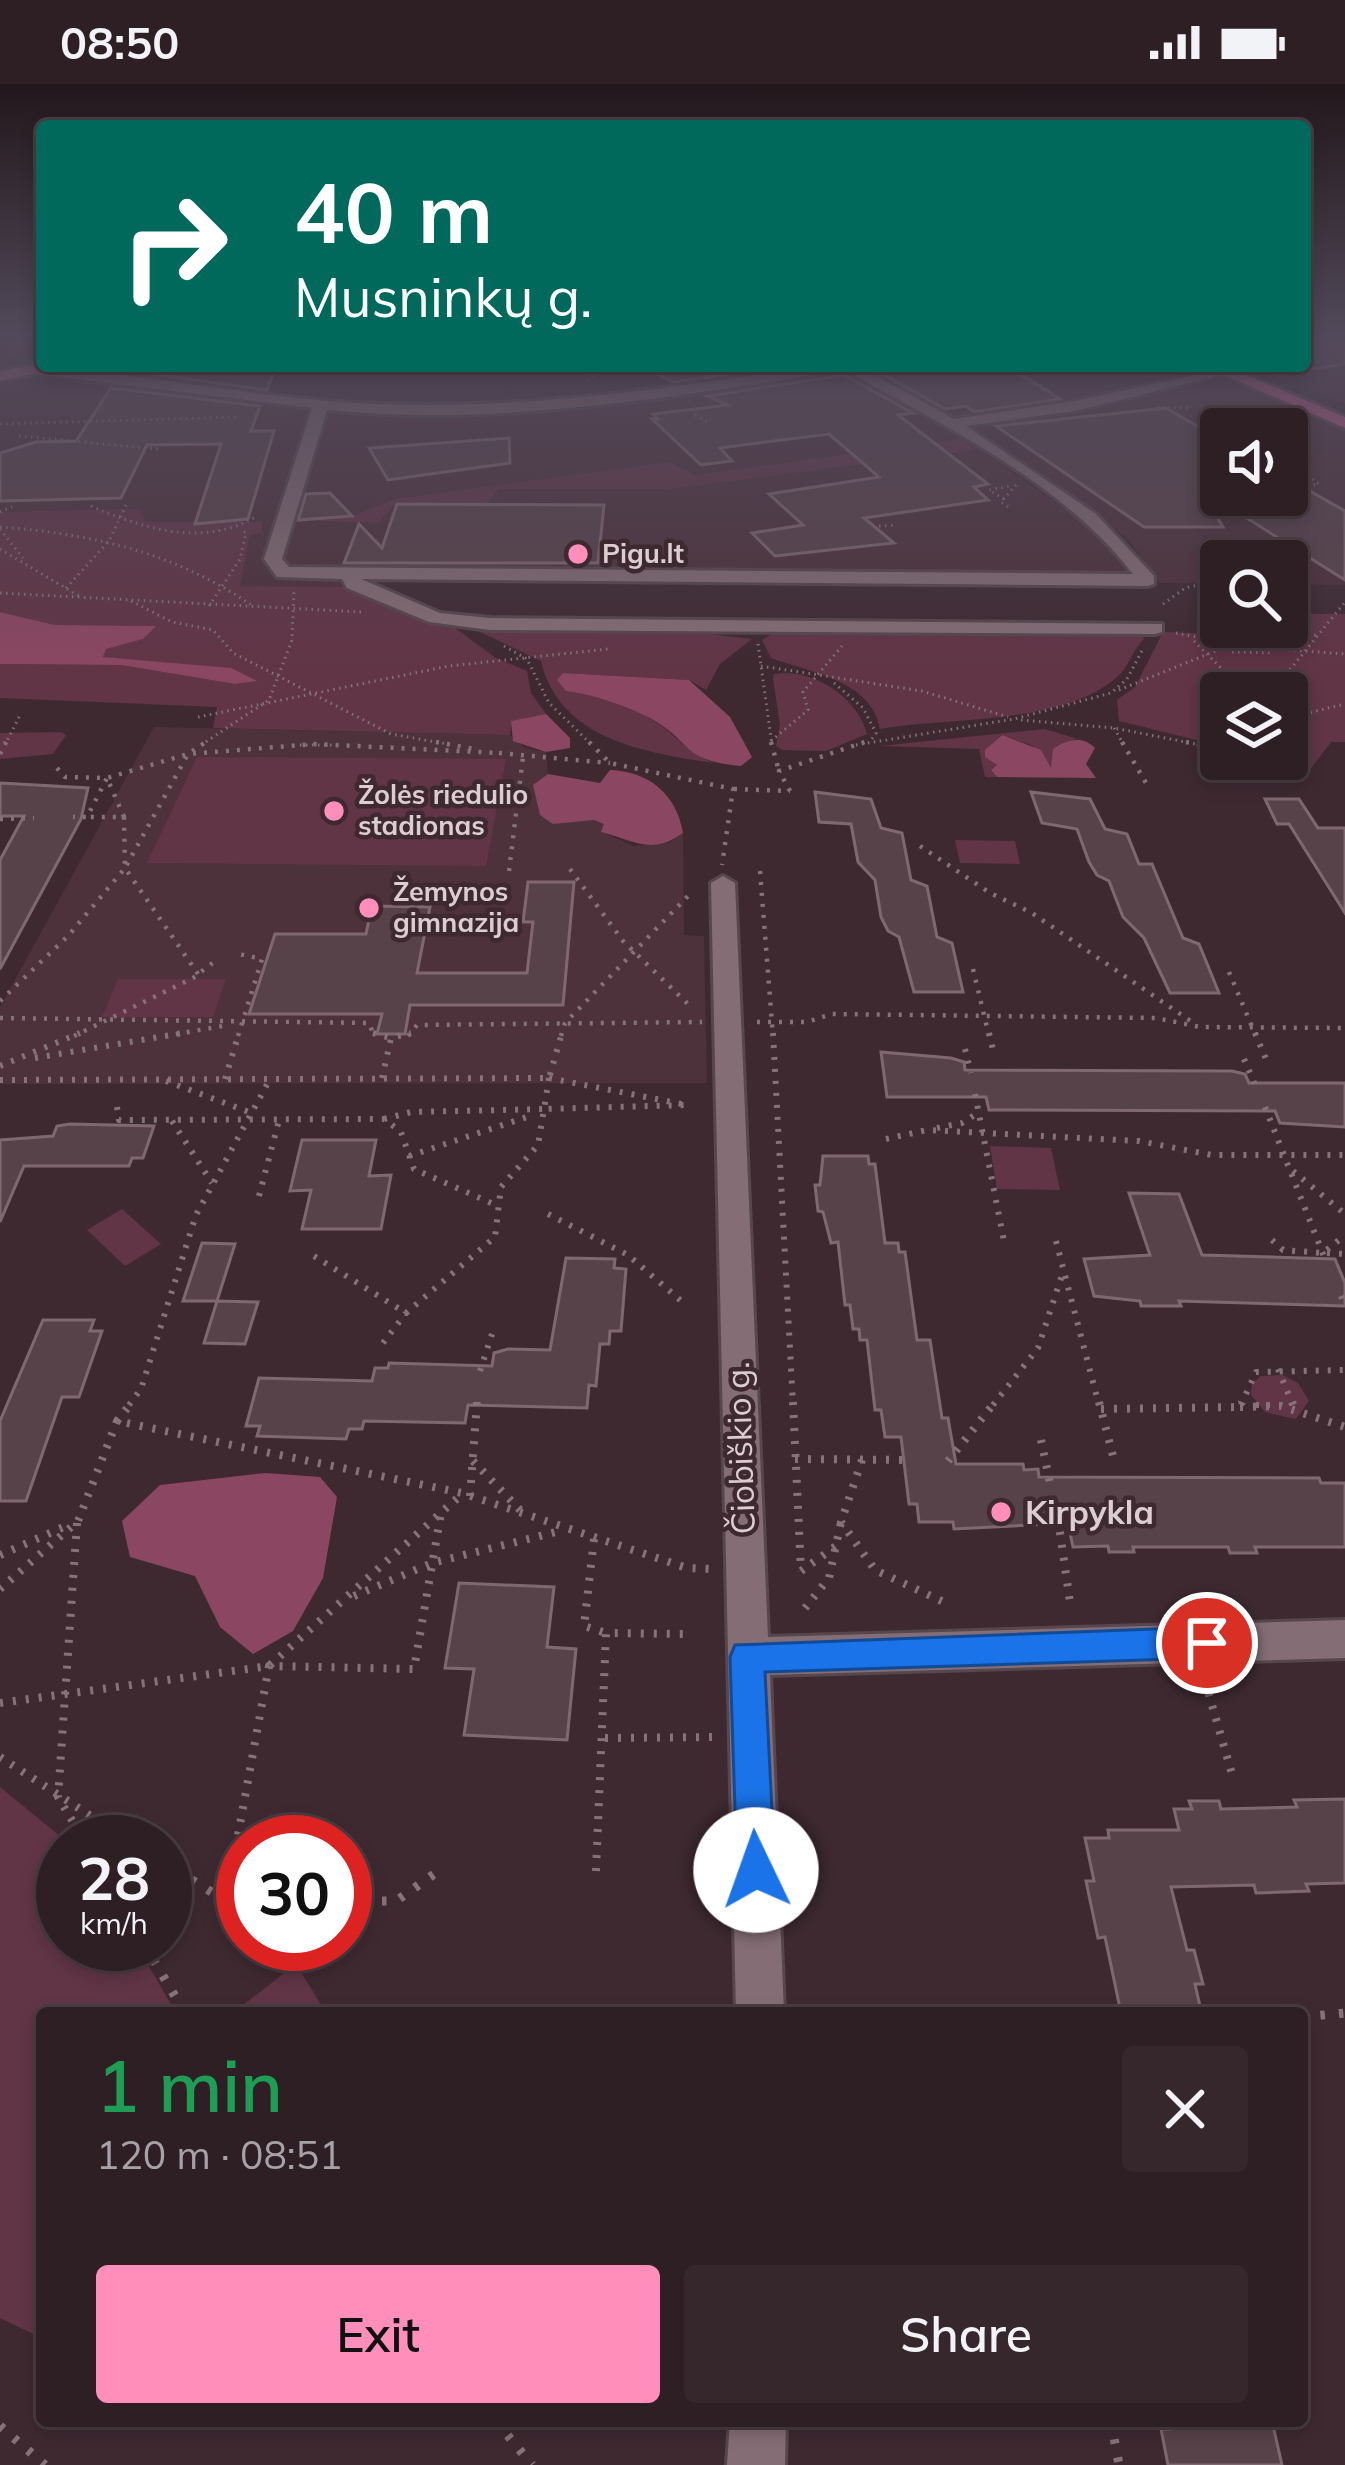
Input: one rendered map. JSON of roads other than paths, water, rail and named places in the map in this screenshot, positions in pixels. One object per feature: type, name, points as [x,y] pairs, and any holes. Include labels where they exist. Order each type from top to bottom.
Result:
[{"type":"street","points":[[305,445],[273,559],[274,567],[297,574],[1147,580],[1106,530],[987,445]]},
{"type":"street","points":[[350,575],[354,584],[416,611],[459,622],[1155,628]]},
{"type":"street","name":"Čiobiškio g.","points":[[722,876],[760,2007]]},
{"type":"street","points":[[747,1657],[1345,1639]]},
{"type":"street","points":[[756,2465],[758,2427]]},
{"type":"place","name":"Pigu.lt","points":[[578,554]]},
{"type":"place","name":"Žolės riedulio stadionas","points":[[334,811]]},
{"type":"place","name":"Žemynos gimnazija","points":[[369,908]]},
{"type":"place","name":"Kirpykla","points":[[1001,1512]]}]
